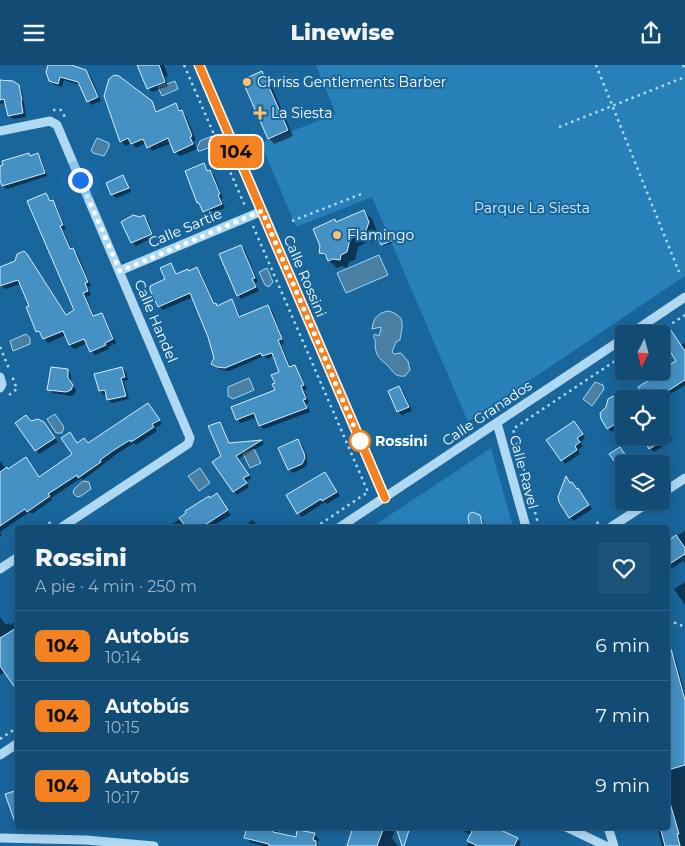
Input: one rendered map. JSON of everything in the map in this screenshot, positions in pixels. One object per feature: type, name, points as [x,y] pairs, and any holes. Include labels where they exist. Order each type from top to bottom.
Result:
[{"type":"street","name":"Calle Rossini","points":[[199,65],[385,498]]},
{"type":"street","name":"Calle Handel","points":[[0,131],[50,121],[56,123],[190,440],[188,444],[65,525]]},
{"type":"street","name":"Calle Sartie","points":[[120,271],[262,211]]},
{"type":"street","points":[[643,325],[685,297]]},
{"type":"street","name":"Calle Granados","points":[[343,525],[615,344]]},
{"type":"street","points":[[0,377],[2,384],[0,388]]},
{"type":"street","name":"Calle Ravel","points":[[497,423],[525,525]]},
{"type":"street","points":[[670,488],[685,478]]},
{"type":"street","points":[[614,525],[636,510]]},
{"type":"street","points":[[0,569],[15,559]]},
{"type":"street","points":[[0,755],[15,745]]},
{"type":"street","points":[[572,830],[606,846]]},
{"type":"street","points":[[609,830],[614,846]]},
{"type":"street","points":[[0,838],[86,840],[154,846]]},
{"type":"path","points":[[184,65],[244,207]]},
{"type":"path","points":[[596,65],[679,272]]},
{"type":"path","points":[[683,65],[685,70]]},
{"type":"path","points":[[559,127],[685,77]]},
{"type":"path","points":[[48,111],[61,110],[67,121]]},
{"type":"path","points":[[292,221],[364,193]]},
{"type":"path","points":[[253,226],[368,492],[319,525]]},
{"type":"path","points":[[670,325],[685,315]]},
{"type":"path","points":[[0,347],[17,390]]},
{"type":"path","points":[[538,525],[513,429],[615,361]]},
{"type":"path","points":[[46,525],[51,522]]},
{"type":"path","points":[[670,621],[685,627]]},
{"type":"path","points":[[0,739],[15,729]]},
{"type":"green space","name":"Parque La Siesta","points":[[316,65],[685,65],[685,276],[468,422],[372,197],[296,227],[261,143],[336,114]]},
{"type":"green space","points":[[491,448],[512,525],[375,525]]},
{"type":"shaded area","points":[[175,81],[178,89],[162,96],[158,87]]},
{"type":"shaded area","points":[[212,136],[216,145],[198,151],[197,148],[200,141]]},
{"type":"shaded area","points":[[97,138],[109,143],[104,156],[93,153],[91,150]]},
{"type":"shaded area","points":[[379,255],[388,275],[346,293],[337,273]]},
{"type":"shaded area","points":[[267,268],[273,282],[269,287],[265,285],[259,272]]},
{"type":"shaded area","points":[[389,311],[399,316],[402,323],[400,340],[396,342],[392,352],[394,354],[401,353],[408,361],[410,370],[405,376],[399,376],[394,373],[380,358],[375,349],[373,336],[375,334],[379,336],[381,327],[372,329],[375,319],[379,314]]},
{"type":"shaded area","points":[[26,334],[30,338],[30,344],[13,351],[10,341]]},
{"type":"shaded area","points":[[249,378],[254,390],[233,399],[228,396],[228,387]]},
{"type":"shaded area","points":[[595,382],[603,385],[604,389],[592,406],[583,399]]},
{"type":"shaded area","points":[[55,414],[64,427],[62,433],[56,433],[47,419]]},
{"type":"shaded area","points":[[254,449],[261,463],[250,468],[243,454]]},
{"type":"shaded area","points":[[200,468],[210,483],[199,491],[188,476]]},
{"type":"shaded area","points":[[83,481],[89,482],[91,489],[77,497],[73,493],[74,489]]},
{"type":"building","points":[[48,65],[71,65],[86,70],[98,97],[87,102],[78,82],[60,77],[58,84],[49,81],[46,72]]},
{"type":"building","points":[[137,65],[159,65],[165,82],[147,89]]},
{"type":"building","points":[[262,71],[288,130],[268,139],[242,80]]},
{"type":"building","points":[[114,75],[119,76],[152,101],[156,112],[176,103],[179,111],[182,110],[192,136],[190,137],[193,144],[174,153],[168,138],[147,148],[143,139],[131,144],[128,138],[120,142],[104,96],[109,79]]},
{"type":"building","points":[[0,80],[13,81],[19,85],[23,113],[8,116],[4,99],[0,100]]},
{"type":"building","points":[[29,153],[30,156],[38,153],[45,173],[2,186],[0,166],[3,165],[2,161]]},
{"type":"building","points":[[204,163],[207,171],[210,170],[222,204],[203,212],[199,203],[197,203],[185,171]]},
{"type":"building","points":[[123,175],[129,188],[111,195],[106,183]]},
{"type":"building","points":[[46,193],[50,201],[53,200],[63,225],[60,226],[70,249],[73,248],[88,282],[85,283],[88,291],[83,293],[93,316],[102,313],[113,339],[105,343],[106,345],[90,352],[84,339],[69,345],[63,331],[43,339],[39,331],[36,332],[26,307],[29,306],[18,280],[0,286],[0,267],[15,261],[17,254],[24,251],[66,315],[74,310],[27,201]]},
{"type":"building","name":"Flamingo","points":[[364,210],[369,222],[364,236],[361,234],[350,239],[347,252],[341,255],[340,260],[333,259],[328,261],[325,254],[319,253],[320,246],[313,229],[335,219],[336,222]]},
{"type":"building","points":[[133,215],[140,217],[144,215],[152,234],[131,243],[121,222]]},
{"type":"building","points":[[386,230],[391,241],[381,245],[376,234]]},
{"type":"building","points":[[241,245],[255,278],[252,279],[256,287],[237,296],[219,254]]},
{"type":"building","points":[[171,263],[176,274],[197,267],[214,304],[216,303],[217,306],[232,299],[239,317],[268,305],[282,339],[278,340],[289,367],[295,365],[304,385],[301,386],[306,399],[303,400],[307,408],[259,426],[254,413],[236,420],[231,407],[275,390],[272,384],[275,383],[271,375],[279,372],[272,353],[262,356],[261,353],[225,368],[211,364],[214,358],[208,337],[190,293],[158,307],[150,290],[150,286],[165,279],[160,268]]},
{"type":"building","points":[[670,329],[685,351],[685,380],[669,390],[640,390],[638,387],[649,380],[670,380],[670,365],[676,361],[670,351]]},
{"type":"building","points":[[51,367],[68,369],[68,378],[73,385],[71,390],[66,392],[47,390]]},
{"type":"building","points":[[122,367],[125,377],[121,378],[126,396],[107,400],[105,390],[99,391],[94,374]]},
{"type":"building","points":[[399,386],[409,407],[397,412],[388,391]]},
{"type":"building","points":[[613,396],[615,397],[615,424],[607,429],[600,413],[606,407],[608,399]]},
{"type":"building","points":[[148,403],[160,420],[152,424],[154,427],[131,442],[130,440],[114,450],[78,478],[77,475],[48,494],[50,496],[27,512],[25,509],[0,526],[0,472],[26,457],[39,477],[72,454],[61,438],[70,432],[77,443],[84,438],[88,443]]},
{"type":"building","points":[[26,415],[31,421],[38,419],[44,422],[55,438],[35,451],[15,423]]},
{"type":"building","points":[[574,421],[583,434],[577,438],[580,442],[575,446],[577,450],[561,461],[546,440]]},
{"type":"building","points":[[220,422],[229,443],[262,440],[236,456],[249,475],[243,478],[247,483],[233,492],[212,462],[221,456],[208,426]]},
{"type":"building","points":[[298,439],[305,458],[302,464],[288,470],[278,448]]},
{"type":"building","points":[[647,445],[656,445],[649,449]]},
{"type":"building","points":[[620,447],[625,455],[615,455],[615,462],[609,454]]},
{"type":"building","points":[[325,472],[337,492],[322,501],[321,499],[297,514],[286,495]]},
{"type":"building","points":[[566,476],[570,483],[572,482],[578,488],[589,505],[569,518],[558,497]]},
{"type":"building","points":[[217,493],[228,510],[205,525],[184,525],[179,518],[186,513],[185,511],[209,496],[210,498]]},
{"type":"building","points":[[472,512],[480,515],[482,525],[470,525],[469,514]]},
{"type":"building","points":[[676,535],[685,548],[685,554],[670,564],[670,540]]},
{"type":"building","points":[[15,629],[15,688],[0,666],[0,638]]},
{"type":"building","points":[[670,649],[685,700],[685,765],[670,769]]},
{"type":"building","points":[[15,791],[15,822],[5,794]]},
{"type":"building","points":[[670,803],[679,834],[677,834],[680,846],[665,846],[661,830],[670,830]]},
{"type":"building","points":[[246,830],[273,830],[273,832],[296,837],[297,830],[315,833],[313,840],[316,841],[316,846],[269,846],[269,844],[244,838]]},
{"type":"building","points":[[352,830],[383,830],[377,846],[347,846]]},
{"type":"building","points":[[397,830],[409,830],[404,846],[402,846]]},
{"type":"building","points":[[472,830],[501,830],[518,838],[514,846],[478,846],[467,841]]},
{"type":"bus line","name":"104","points":[[199,65],[385,498]]},
{"type":"place","name":"Chriss Gentlements Barber","points":[[247,82]]},
{"type":"place","name":"La Siesta","points":[[260,113]]},
{"type":"place","name":"Flamingo","points":[[337,235]]},
{"type":"place","name":"Rossini","points":[[360,441]]},
{"type":"route","points":[[80,180],[120,271],[262,211],[361,443],[360,441]]}]
